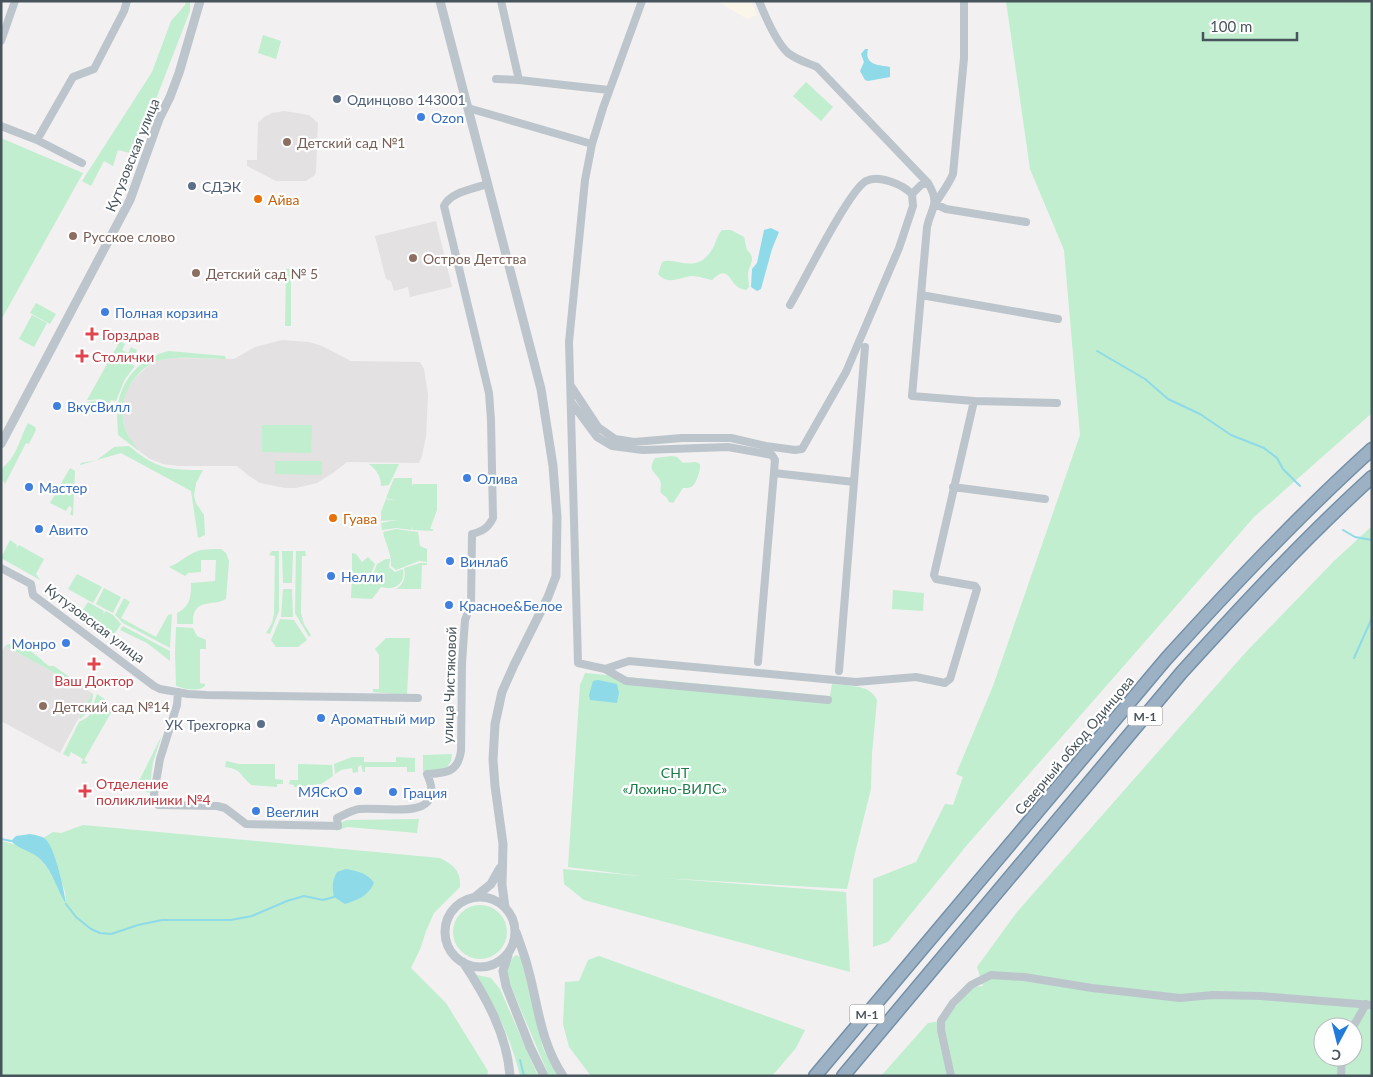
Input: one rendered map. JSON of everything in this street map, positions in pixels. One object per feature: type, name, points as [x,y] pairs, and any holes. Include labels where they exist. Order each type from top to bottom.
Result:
[{"type":"highway","name":"Северный обход Одинцова","points":[[815,1076],[1166,659],[1224,594],[1292,524],[1372,449]]},
{"type":"highway","name":"М-1","points":[[843,1076],[1182,672],[1294,553],[1372,477]]},
{"type":"street","points":[[1,41],[15,1]]},
{"type":"street","points":[[37,140],[73,78],[94,69],[124,12],[126,1]]},
{"type":"street","name":"Кутузовская улица","points":[[1,444],[130,200],[159,119],[173,89],[200,1]]},
{"type":"street","points":[[440,1],[541,390],[553,466],[557,517],[556,576],[548,598],[502,692],[495,724],[494,760],[495,786],[503,844],[502,885],[505,907],[513,920],[525,958],[539,1023],[546,1043],[563,1076]]},
{"type":"street","points":[[501,1],[519,80]]},
{"type":"street","points":[[642,1],[609,90],[592,144],[585,180],[570,332],[578,663],[605,668],[626,680],[828,700]]},
{"type":"street","points":[[758,1],[782,45],[788,52],[796,58],[817,67],[928,183],[933,192],[935,204]]},
{"type":"street","points":[[964,1],[964,58],[953,174],[935,204],[927,227],[912,396],[974,401],[1057,402]]},
{"type":"street","points":[[496,78],[609,90]]},
{"type":"street","points":[[468,108],[592,144]]},
{"type":"street","points":[[1,126],[37,140],[82,162]]},
{"type":"street","points":[[570,384],[598,427],[614,439],[634,442],[682,438],[731,438],[766,446],[794,450],[802,449],[846,372],[874,309],[899,248],[913,206],[912,194],[886,180],[868,180],[860,185],[841,213],[790,305]]},
{"type":"street","points":[[912,194],[921,185],[928,183]]},
{"type":"street","name":"улица Чистяковой","points":[[178,692],[177,705],[161,750],[154,794],[158,805],[217,806],[225,808],[246,824],[338,826],[337,818],[357,809],[412,809],[421,807],[429,802],[432,792],[427,774],[449,771],[459,762],[461,751],[462,663],[465,620],[471,605],[472,534],[482,531],[490,525],[493,518],[491,420],[488,393],[444,206],[452,196],[487,184]]},
{"type":"street","points":[[935,204],[946,209],[1026,222]]},
{"type":"street","points":[[921,296],[1058,320]]},
{"type":"street","points":[[839,671],[865,347]]},
{"type":"street","points":[[605,668],[629,661],[856,682],[916,677],[945,683],[950,679],[977,589],[975,586],[936,579],[934,575],[974,401]]},
{"type":"street","points":[[571,402],[597,436],[612,446],[643,450],[728,446],[772,455],[775,460],[758,662]]},
{"type":"street","points":[[774,473],[854,482]]},
{"type":"street","points":[[953,487],[1046,499]]},
{"type":"street","name":"Кутузовская улица","points":[[1,568],[31,584],[33,595],[154,686],[178,692]]},
{"type":"street","points":[[178,692],[207,695],[418,698]]},
{"type":"street","points":[[503,861],[491,884],[475,897],[459,904],[451,912],[446,923],[445,934],[448,946],[454,955],[463,962],[474,966],[486,966],[501,960],[509,951]]},
{"type":"street","points":[[475,897],[488,898],[505,907]]},
{"type":"street","points":[[515,930],[514,939],[503,971],[506,986],[544,1076]]},
{"type":"street","points":[[463,962],[497,1023],[508,1058],[510,1076]]},
{"type":"street","points":[[951,1076],[941,1030],[941,1021],[953,1003],[971,986],[991,975],[1024,977],[1092,988],[1180,998],[1213,995],[1251,996],[1369,1004],[1360,1017]]},
{"type":"street","points":[[808,1076],[836,1050]]},
{"type":"shaded area","points":[[717,1],[751,1],[757,15],[747,19]]},
{"type":"shaded area","name":"Детский сад №1","points":[[284,111],[309,115],[318,123],[316,171],[315,175],[306,181],[276,181],[247,166],[247,160],[257,160],[258,123],[272,113]]},
{"type":"shaded area","name":"Остров Детства","points":[[436,221],[452,287],[410,297],[408,287],[394,291],[391,281],[386,279],[375,236]]},
{"type":"shaded area","points":[[282,340],[309,342],[322,346],[351,361],[420,362],[424,369],[428,395],[426,436],[419,463],[347,462],[317,483],[296,488],[285,488],[260,483],[237,466],[179,466],[163,464],[150,459],[139,451],[131,441],[122,415],[124,400],[128,388],[136,377],[156,361],[168,358],[234,359],[255,347]]},
{"type":"shaded area","name":"Детский сад №14","points":[[5,646],[92,693],[60,753],[1,721],[1,653]]},
{"type":"green space","points":[[186,1],[190,1],[190,11],[149,117],[141,132],[139,132],[132,150],[134,154],[118,150],[113,166],[104,161],[91,186],[82,181],[152,72],[171,21],[185,5]]},
{"type":"green space","points":[[1006,1],[1372,1],[1372,413],[1254,517],[967,845],[888,942],[873,947],[873,879],[916,862],[945,804],[953,805],[963,777],[956,774],[993,686],[1080,435],[1064,250],[1030,169]]},
{"type":"green space","points":[[263,35],[281,41],[276,59],[258,53]]},
{"type":"green space","points":[[806,82],[833,107],[821,121],[793,96]]},
{"type":"green space","points":[[1,138],[83,173],[1,320]]},
{"type":"green space","points":[[722,230],[731,230],[744,237],[747,250],[752,256],[748,274],[749,287],[746,290],[735,285],[727,274],[723,273],[712,280],[692,276],[666,280],[658,274],[662,262],[672,261],[690,264],[702,260],[711,252]]},
{"type":"green space","points":[[286,269],[291,269],[291,326],[285,326]]},
{"type":"green space","points":[[36,303],[56,314],[50,324],[30,313]]},
{"type":"green space","points":[[32,315],[47,323],[34,347],[19,339]]},
{"type":"green space","points":[[114,338],[125,344],[122,350],[128,353],[131,347],[137,350],[132,357],[132,363],[113,353],[118,345],[112,342]]},
{"type":"green space","points":[[169,351],[225,356],[226,359],[164,359],[157,361],[140,372],[128,389],[123,408],[125,428],[139,451],[118,435],[117,411],[121,394],[124,385],[136,369],[151,358]]},
{"type":"green space","points":[[112,355],[135,366],[125,379],[116,401],[111,400],[105,412],[87,402],[104,399],[87,400]]},
{"type":"green space","points":[[28,423],[35,427],[36,430],[29,444],[26,443],[5,484],[1,478],[1,469],[14,454]]},
{"type":"green space","points":[[262,425],[312,425],[311,453],[262,452]]},
{"type":"green space","points":[[129,446],[155,464],[163,467],[203,470],[196,483],[194,496],[204,515],[205,535],[198,538],[191,491],[121,453],[80,465],[81,463],[97,460],[114,447]]},
{"type":"green space","points":[[677,457],[683,463],[696,462],[700,464],[695,484],[683,488],[673,503],[669,502],[661,493],[660,480],[652,470],[652,463],[655,458]]},
{"type":"green space","points":[[275,461],[322,461],[322,475],[275,474]]},
{"type":"green space","points":[[369,464],[399,464],[389,485],[381,486],[378,474]]},
{"type":"green space","points":[[70,468],[75,471],[73,516],[70,514],[72,508],[69,506],[66,511],[50,503]]},
{"type":"green space","points":[[394,478],[412,478],[412,486],[413,484],[437,484],[437,510],[430,529],[433,529],[433,531],[413,530],[411,526],[412,530],[396,528],[382,530],[381,523],[397,520],[381,521],[381,512],[386,499],[397,501],[386,498]]},
{"type":"green space","points":[[1372,526],[1372,1076],[881,1076],[928,1023],[941,1021],[942,1023],[972,987],[983,986],[977,967],[1017,912],[1245,653],[1334,561]]},
{"type":"green space","points":[[396,529],[418,532],[420,546],[427,549],[427,562],[419,561],[396,570],[391,566],[383,532]]},
{"type":"green space","points":[[10,540],[17,545],[16,548],[19,545],[44,559],[36,574],[40,580],[1,558]]},
{"type":"green space","points":[[221,549],[226,553],[229,561],[226,599],[199,606],[194,616],[193,624],[177,624],[177,613],[188,604],[191,583],[215,581],[216,560],[201,560],[201,572],[188,573],[185,576],[169,567],[197,551]]},
{"type":"green space","points":[[272,551],[279,551],[279,611],[270,634],[266,633],[272,623],[274,614],[275,556],[269,555]]},
{"type":"green space","points":[[282,551],[293,551],[292,583],[283,583]]},
{"type":"green space","points":[[296,551],[305,551],[306,556],[302,556],[301,613],[304,624],[311,635],[309,637],[295,613]]},
{"type":"green space","points":[[352,553],[356,554],[362,562],[368,557],[375,564],[371,574],[352,573]]},
{"type":"green space","points":[[390,559],[389,567],[395,572],[403,569],[403,579],[401,582],[390,588],[381,587],[372,599],[351,598],[352,575],[373,575],[377,564]]},
{"type":"green space","points":[[427,563],[427,565],[422,565],[421,589],[396,589],[404,580],[404,568]]},
{"type":"green space","points":[[77,574],[102,587],[93,603],[68,589]]},
{"type":"green space","points":[[104,588],[121,597],[113,613],[96,604]]},
{"type":"green space","points":[[283,589],[292,589],[293,617],[281,617]]},
{"type":"green space","points":[[893,590],[924,593],[923,611],[892,609]]},
{"type":"green space","points":[[124,598],[130,602],[121,618],[156,637],[168,615],[172,614],[170,648],[123,623],[115,615]]},
{"type":"green space","points":[[88,602],[104,611],[103,614],[106,611],[113,615],[121,624],[113,636],[109,636],[80,615]]},
{"type":"green space","points":[[280,619],[294,620],[307,640],[298,647],[276,647],[271,640]]},
{"type":"green space","points":[[123,626],[170,651],[170,661],[147,643],[120,630]]},
{"type":"green space","points":[[176,627],[193,628],[197,636],[206,640],[206,649],[200,649],[200,683],[205,684],[202,688],[191,689],[176,686]]},
{"type":"green space","points":[[386,638],[410,638],[407,695],[373,692],[373,689],[379,689],[379,655],[375,649]]},
{"type":"green space","points":[[9,644],[26,648],[49,666],[54,666],[90,692],[5,646]]},
{"type":"green space","name":"СНТ «Лохино-ВИЛС»","points":[[585,673],[830,696],[832,684],[864,688],[874,695],[877,700],[871,789],[847,889],[662,878],[846,892],[850,972],[584,900],[564,884],[563,869],[640,876],[568,867],[580,685]]},
{"type":"green space","points":[[92,693],[93,698],[90,708],[80,719],[79,718]]},
{"type":"green space","points":[[97,694],[106,700],[103,704],[112,711],[84,760],[88,763],[83,764],[81,763],[83,759],[71,752],[69,757],[63,754],[79,722],[88,717]]},
{"type":"green space","points":[[162,735],[153,762],[149,793],[136,787]]},
{"type":"green space","points":[[452,754],[451,761],[446,769],[423,771],[423,755]]},
{"type":"green space","points":[[352,757],[364,757],[364,762],[396,762],[396,757],[415,758],[415,772],[407,772],[407,767],[365,767],[365,772],[363,772],[361,765],[358,767],[358,772],[353,773],[352,768],[341,770],[335,774],[334,764]]},
{"type":"green space","points":[[226,761],[239,764],[275,764],[275,779],[283,780],[283,784],[277,784],[277,787],[252,785],[238,771],[225,767]]},
{"type":"green space","points":[[298,764],[332,765],[333,776],[321,784],[294,787],[294,785],[289,784],[290,780],[298,780]]},
{"type":"green space","points":[[419,819],[417,833],[347,827],[336,831],[336,825],[347,820]]},
{"type":"green space","points":[[83,825],[440,858],[449,863],[458,873],[460,887],[434,913],[411,968],[446,1003],[488,1071],[487,1076],[1,1076],[1,841],[36,855],[49,870],[66,903],[65,892],[48,842],[43,838],[53,832],[61,833]]},
{"type":"green space","points":[[475,905],[485,905],[495,909],[503,917],[507,932],[503,947],[495,955],[485,959],[475,959],[465,955],[457,947],[453,937],[453,927],[457,917],[465,909]]},
{"type":"green space","points":[[516,955],[521,959],[543,1048],[558,1076],[549,1076],[510,984],[508,968],[510,961]]},
{"type":"green space","points":[[599,956],[805,1030],[796,1048],[772,1076],[591,1076],[569,1047],[563,1024],[565,982],[579,981],[588,960]]},
{"type":"green space","points":[[477,975],[491,978],[500,989],[538,1076],[520,1076],[502,1024]]},
{"type":"water","points":[[865,49],[868,49],[867,54],[870,61],[877,65],[890,67],[890,77],[865,80],[860,71],[864,62],[861,54]]},
{"type":"water","points":[[771,228],[779,232],[772,249],[761,289],[757,291],[751,287],[752,269],[757,263],[764,230]]},
{"type":"water","points":[[598,680],[617,684],[619,693],[617,703],[590,700],[589,695],[593,681]]},
{"type":"water","points":[[30,834],[44,838],[51,847],[66,904],[49,870],[41,860],[11,841],[16,836]]},
{"type":"water","points":[[346,869],[365,875],[374,883],[362,897],[345,904],[334,897],[333,887],[337,872]]},
{"type":"waterway","points":[[1097,351],[1145,379],[1168,399],[1200,414],[1231,435],[1264,448],[1277,458],[1283,469],[1300,486]]},
{"type":"waterway","points":[[1343,530],[1355,537],[1372,540]]},
{"type":"waterway","points":[[1354,658],[1372,618]]},
{"type":"waterway","points":[[1,839],[11,841]]},
{"type":"waterway","points":[[66,904],[76,917],[91,929],[100,933],[111,934],[138,925],[162,920],[231,920],[252,916],[304,896],[323,900],[334,897]]},
{"type":"waterway","points":[[520,1060],[524,1076]]},
{"type":"place","name":"Одинцово 143001","points":[[337,99]]},
{"type":"place","name":"Ozon","points":[[421,117]]},
{"type":"place","name":"Детский сад №1","points":[[287,142]]},
{"type":"place","name":"СДЭК","points":[[192,186]]},
{"type":"place","name":"Айва","points":[[258,199]]},
{"type":"place","name":"Русское слово","points":[[73,236]]},
{"type":"place","name":"Остров Детства","points":[[413,258]]},
{"type":"place","name":"Детский сад № 5","points":[[196,273]]},
{"type":"place","name":"Полная корзина","points":[[105,312]]},
{"type":"place","name":"Горздрав","points":[[92,334]]},
{"type":"place","name":"Столички","points":[[82,356]]},
{"type":"place","name":"ВкусВилл","points":[[57,406]]},
{"type":"place","name":"Олива","points":[[467,478]]},
{"type":"place","name":"Мастер","points":[[29,487]]},
{"type":"place","name":"Гуава","points":[[333,518]]},
{"type":"place","name":"Авито","points":[[39,529]]},
{"type":"place","name":"Винлаб","points":[[450,561]]},
{"type":"place","name":"Нелли","points":[[331,576]]},
{"type":"place","name":"Красное&Белое","points":[[449,605]]},
{"type":"place","name":"Монро","points":[[66,643]]},
{"type":"place","name":"Ваш Доктор","points":[[94,664]]},
{"type":"place","name":"Детский сад №14","points":[[43,706]]},
{"type":"place","name":"Ароматный мир","points":[[321,718]]},
{"type":"place","name":"УК Трехгорка","points":[[261,724]]},
{"type":"place","name":"Отделение поликлиники №4","points":[[85,791]]},
{"type":"place","name":"МЯСкО","points":[[358,791]]},
{"type":"place","name":"Грация","points":[[393,792]]},
{"type":"place","name":"Beerлин","points":[[256,811]]}]
